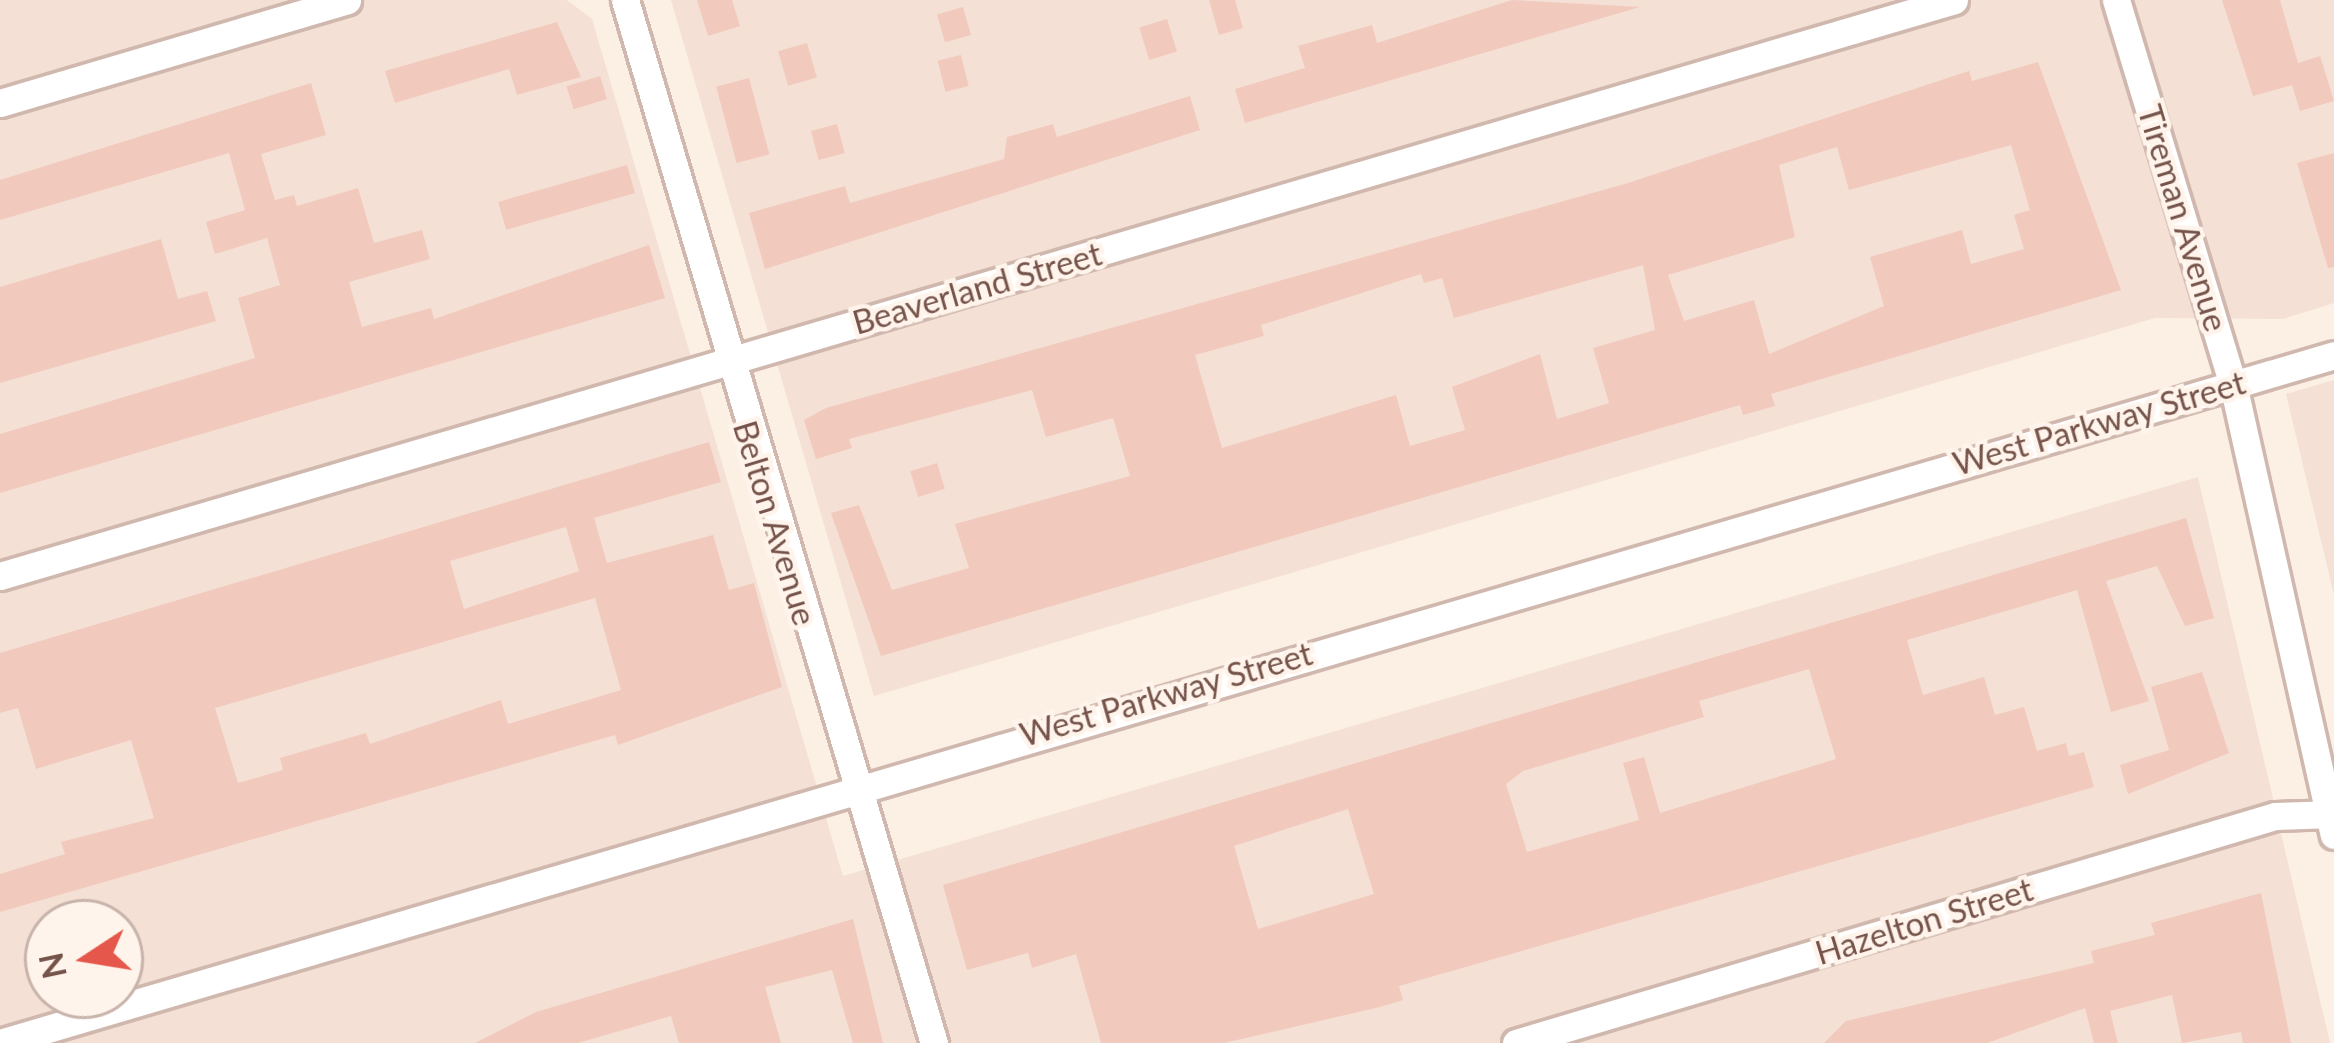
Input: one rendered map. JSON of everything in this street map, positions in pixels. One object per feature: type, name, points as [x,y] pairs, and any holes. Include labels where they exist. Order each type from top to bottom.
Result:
[{"type":"street","points":[[0,103],[347,0]]},
{"type":"street","name":"Belton Avenue","points":[[625,0],[726,362],[934,1043]]},
{"type":"street","name":"Beaverland Street","points":[[0,576],[1954,0]]},
{"type":"street","name":"Tireman Avenue","points":[[2116,0],[2233,385],[2332,821]]},
{"type":"street","name":"West Parkway Street","points":[[0,1043],[853,784],[2334,355]]},
{"type":"street","name":"Hazelton Street","points":[[1516,1043],[2275,816],[2332,821]]},
{"type":"shaded area","points":[[0,0],[567,0],[592,19],[843,876],[2198,477],[2330,1043],[0,1043]]},
{"type":"shaded area","points":[[671,0],[2334,0],[2334,303],[2283,319],[2155,318],[874,696]]},
{"type":"shaded area","points":[[2334,380],[2334,595],[2286,394]]},
{"type":"building","points":[[697,0],[732,0],[740,26],[708,36]]},
{"type":"building","points":[[1209,0],[1235,0],[1243,28],[1219,35]]},
{"type":"building","points":[[1512,0],[1640,7],[1245,123],[1235,89],[1305,68],[1298,46],[1372,25],[1377,43]]},
{"type":"building","points":[[2222,0],[2280,0],[2298,63],[2320,56],[2334,101],[2300,111],[2292,85],[2253,96]]},
{"type":"building","points":[[963,7],[971,35],[945,42],[937,14]]},
{"type":"building","points":[[1167,19],[1177,52],[1149,60],[1139,27]]},
{"type":"building","points":[[557,22],[581,77],[517,95],[509,69],[395,103],[385,71]]},
{"type":"building","points":[[807,43],[817,78],[788,86],[778,51]]},
{"type":"building","points":[[961,55],[969,86],[945,92],[938,61]]},
{"type":"building","points":[[2038,62],[2121,290],[1771,394],[1775,406],[1743,415],[1740,405],[881,656],[831,513],[859,505],[892,590],[969,568],[955,524],[1130,476],[1113,418],[1046,437],[1032,390],[849,439],[852,448],[816,459],[804,420],[826,408],[1628,183],[1969,71],[1972,81]],"holes":[[[2011,145],[2030,210],[2014,215],[2024,249],[1971,264],[1962,230],[1870,257],[1884,306],[1769,354],[1754,300],[1684,321],[1668,275],[1795,237],[1779,165],[1837,147],[1849,190]],[[1643,265],[1655,330],[1593,348],[1609,403],[1557,419],[1540,354],[1452,387],[1465,430],[1410,446],[1396,395],[1222,448],[1195,355],[1264,336],[1261,325],[1421,274],[1424,283],[1442,278],[1454,318]]]},
{"type":"building","points":[[600,76],[607,99],[574,109],[567,86]]},
{"type":"building","points":[[749,78],[769,154],[737,163],[716,87]]},
{"type":"building","points":[[311,83],[326,135],[261,154],[275,200],[294,195],[297,206],[358,188],[374,243],[422,230],[430,259],[349,282],[362,327],[431,308],[434,319],[649,245],[665,298],[0,493],[0,434],[255,358],[238,298],[280,285],[267,238],[215,254],[206,222],[245,210],[229,153],[0,220],[0,180]]},
{"type":"building","points":[[1190,96],[1200,130],[765,269],[749,213],[845,186],[850,203],[1004,159],[1007,137],[1053,124],[1057,137]]},
{"type":"building","points":[[837,124],[845,153],[819,160],[811,131]]},
{"type":"building","points":[[2334,153],[2334,267],[2328,268],[2297,163]]},
{"type":"building","points":[[627,165],[635,193],[506,230],[498,202]]},
{"type":"building","points":[[161,239],[178,299],[207,291],[216,321],[0,383],[0,287]]},
{"type":"building","points":[[709,442],[721,482],[594,518],[607,563],[713,535],[729,590],[754,583],[782,687],[618,745],[615,735],[45,899],[24,899],[24,905],[0,912],[0,874],[65,854],[61,842],[154,818],[131,740],[36,769],[18,708],[0,713],[0,653]],"holes":[[[566,527],[579,571],[464,609],[450,561]],[[595,598],[621,690],[508,724],[501,700],[370,744],[366,733],[280,758],[283,770],[238,783],[215,708]]]},
{"type":"building","points":[[937,463],[945,489],[918,497],[910,471]]},
{"type":"building","points":[[2186,518],[2214,618],[2185,626],[2157,566],[2106,581],[2149,701],[2111,712],[2077,590],[1907,640],[1923,695],[1984,677],[1995,715],[2024,707],[2037,751],[2066,743],[2069,756],[2084,752],[2094,787],[1399,986],[1403,1000],[1380,1007],[1224,1043],[1101,1043],[1076,954],[1032,968],[1028,953],[967,970],[943,885]],"holes":[[[1809,669],[1836,759],[1660,813],[1644,757],[1623,763],[1639,820],[1527,852],[1506,784],[1523,771],[1704,717],[1699,701]],[[1348,809],[1374,894],[1258,929],[1234,846]]]},
{"type":"building","points":[[2202,672],[2229,753],[2128,794],[2120,765],[2169,750],[2151,687]]},
{"type":"building","points":[[2261,893],[2291,1043],[2243,1043],[2241,1032],[2182,1043],[2172,995],[2110,1011],[2118,1043],[2094,1043],[2085,1008],[1987,1043],[1824,1043],[1846,1021],[2094,963],[2091,951],[2155,935],[2151,923]]},
{"type":"building","points":[[853,919],[883,1043],[853,1043],[832,970],[765,987],[781,1043],[679,1043],[671,1016],[578,1043],[475,1043],[536,1012]]}]
